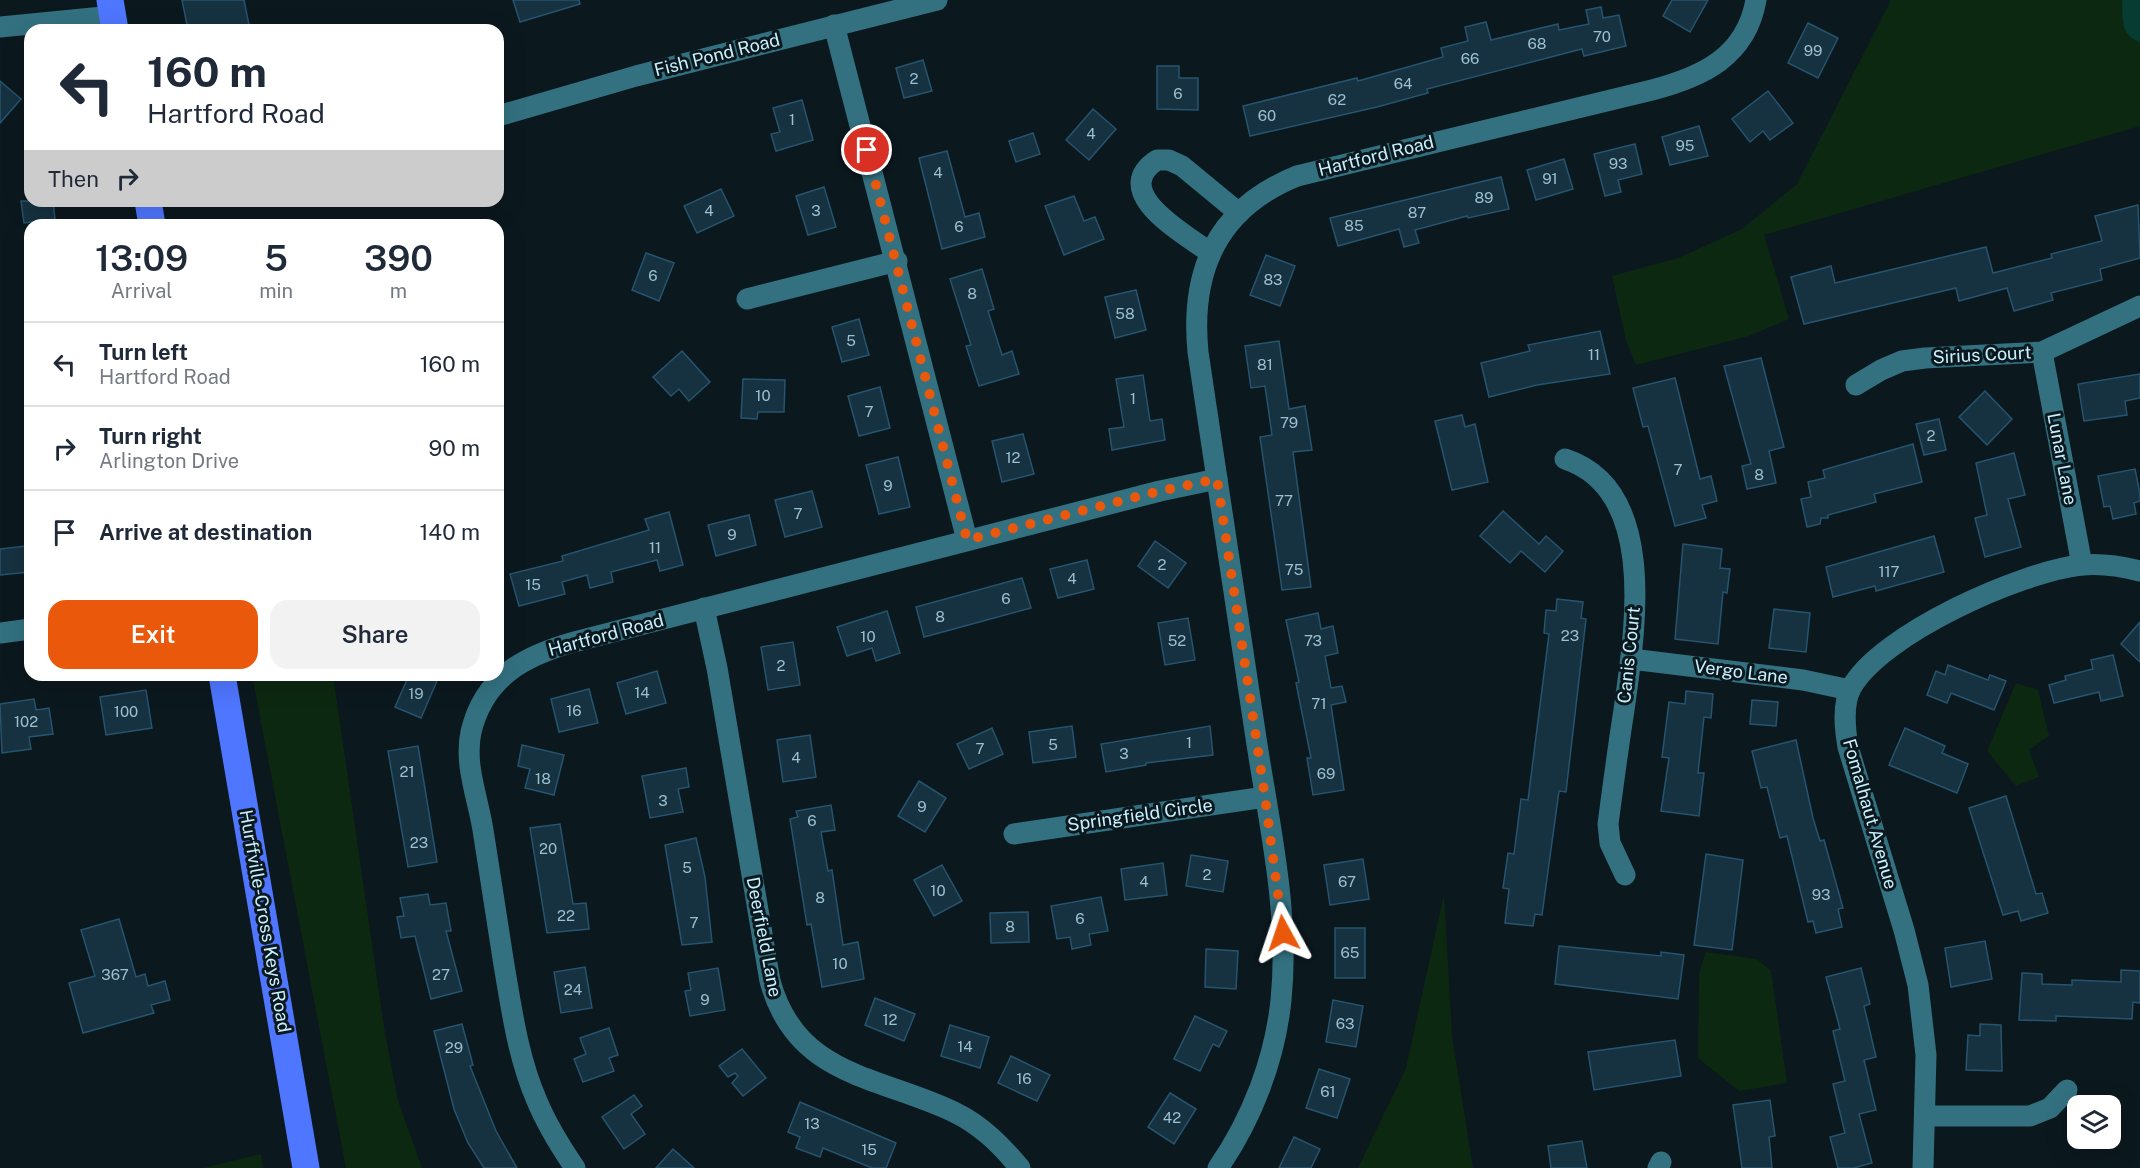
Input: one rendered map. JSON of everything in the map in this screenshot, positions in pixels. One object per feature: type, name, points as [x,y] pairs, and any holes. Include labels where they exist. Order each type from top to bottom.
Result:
[{"type":"main road","name":"Hurffville-Cross Keys Road","points":[[223,681],[306,1168]]},
{"type":"street","name":"Fish Pond Road","points":[[504,114],[636,76],[937,0]]},
{"type":"street","name":"Hartford Road","points":[[1218,1168],[1236,1140],[1256,1098],[1270,1055],[1281,1001],[1282,920],[1196,330],[1199,288],[1209,252],[1239,213],[1257,196],[1277,184],[1316,170],[1695,77],[1718,63],[1739,39],[1754,11],[1756,0]]},
{"type":"street","points":[[54,24],[113,15]]},
{"type":"street","points":[[834,25],[897,261],[967,540]]},
{"type":"street","points":[[0,27],[24,26]]},
{"type":"street","points":[[1209,252],[1146,202],[1140,189],[1145,169],[1157,160],[1176,162],[1239,213]]},
{"type":"street","points":[[747,299],[897,261]]},
{"type":"street","name":"Sirius Court","points":[[1856,385],[1881,369],[1902,361],[2042,352],[2140,306]]},
{"type":"street","name":"Lunar Lane","points":[[2042,352],[2082,565]]},
{"type":"street","name":"Canis Court","points":[[1565,459],[1581,464],[1611,495],[1624,520],[1632,545],[1635,569],[1631,659],[1608,824],[1610,843],[1625,874]]},
{"type":"street","name":"Hartford Road","points":[[504,675],[533,655],[967,540],[1160,491],[1217,479]]},
{"type":"street","points":[[1850,690],[1880,654],[1967,604],[2029,578],[2082,565],[2125,567],[2140,571]]},
{"type":"street","name":"Deerfield Lane","points":[[704,608],[717,668],[770,981],[783,1017],[805,1044],[825,1061],[847,1072],[956,1113],[986,1132],[1020,1168]]},
{"type":"street","points":[[0,633],[24,630]]},
{"type":"street","name":"Vergo Lane","points":[[1631,659],[1803,680],[1850,690]]},
{"type":"street","name":"Hartford Road","points":[[498,681],[492,687],[471,732],[470,766],[483,825],[518,1045],[536,1099],[550,1130],[575,1168]]},
{"type":"street","name":"Fomalhaut Avenue","points":[[1850,690],[1845,727],[1848,747],[1904,930],[1918,985],[1926,1055],[1923,1168]]},
{"type":"street","name":"Springfield Circle","points":[[1014,834],[1265,797]]},
{"type":"street","points":[[1926,1116],[2030,1116],[2050,1108],[2067,1090]]},
{"type":"shaded area","points":[[1891,0],[2140,0],[2140,126],[1764,235],[1789,319],[1749,336],[1636,365],[1626,341],[1612,276],[1678,258],[1742,229],[1797,184]]},
{"type":"shaded area","points":[[2122,0],[2140,0],[2140,42],[2126,31]]},
{"type":"shaded area","points":[[253,681],[334,681],[384,1027],[398,1101],[422,1168],[346,1168]]},
{"type":"shaded area","points":[[2016,683],[2038,690],[2049,736],[2029,750],[2039,777],[2016,786],[1987,751]]},
{"type":"shaded area","points":[[1444,894],[1452,1036],[1473,1168],[1358,1168],[1406,1068]]},
{"type":"shaded area","points":[[1706,952],[1757,959],[1771,971],[1787,1083],[1739,1091],[1698,1058],[1699,973]]},
{"type":"shaded area","points":[[261,1154],[263,1168],[203,1168]]},
{"type":"building","points":[[182,0],[244,0],[249,24],[187,24]]},
{"type":"building","points":[[513,0],[579,0],[580,4],[520,22]]},
{"type":"building","points":[[1672,0],[1708,0],[1690,32],[1663,16]]},
{"type":"building","points":[[1601,7],[1603,18],[1619,15],[1626,46],[1584,56],[1582,49],[1427,89],[1428,93],[1377,107],[1250,136],[1243,106],[1357,78],[1358,81],[1443,57],[1441,48],[1468,41],[1465,27],[1486,22],[1491,40],[1558,24],[1559,30],[1589,24],[1586,10]]},
{"type":"building","points":[[1808,23],[1838,38],[1818,78],[1788,63]]},
{"type":"building","points":[[923,60],[932,91],[904,98],[896,68]]},
{"type":"building","points":[[1157,66],[1179,66],[1179,78],[1198,78],[1198,110],[1157,109]]},
{"type":"building","points":[[0,81],[21,99],[0,123]]},
{"type":"building","points":[[1768,91],[1793,123],[1770,140],[1763,131],[1750,142],[1732,119]]},
{"type":"building","points":[[802,100],[813,140],[776,151],[771,134],[780,132],[773,108]]},
{"type":"building","points":[[1093,109],[1116,129],[1089,160],[1066,140]]},
{"type":"building","points":[[1699,126],[1708,156],[1670,165],[1662,137]]},
{"type":"building","points":[[1033,133],[1040,154],[1016,162],[1009,141]]},
{"type":"building","points":[[1635,144],[1642,174],[1618,180],[1621,192],[1605,196],[1594,154]]},
{"type":"building","points":[[947,151],[965,217],[979,213],[985,237],[942,249],[919,158]]},
{"type":"building","points":[[1564,159],[1573,189],[1536,200],[1527,170]]},
{"type":"building","points":[[1501,177],[1509,209],[1468,218],[1467,216],[1415,230],[1419,243],[1404,247],[1399,229],[1338,246],[1330,218]]},
{"type":"building","points":[[824,187],[836,227],[808,235],[796,196]]},
{"type":"building","points":[[721,189],[734,216],[697,233],[684,206]]},
{"type":"building","points":[[1074,196],[1084,221],[1095,217],[1104,239],[1064,255],[1045,206]]},
{"type":"building","points":[[21,201],[24,201],[24,207],[54,207],[55,219],[24,219],[24,223]]},
{"type":"building","points":[[2138,205],[2140,258],[2100,269],[2102,280],[2051,293],[2053,300],[2014,311],[2007,288],[1959,301],[1956,288],[1804,324],[1791,277],[1831,266],[1835,283],[1986,247],[1993,273],[2052,258],[2051,254],[2102,241],[2095,216]]},
{"type":"building","points":[[646,253],[674,263],[659,301],[632,290]]},
{"type":"building","points":[[1266,255],[1295,266],[1280,306],[1250,295]]},
{"type":"building","points":[[982,269],[994,309],[988,311],[1002,355],[1012,351],[1019,374],[979,386],[966,346],[971,345],[950,279]]},
{"type":"building","points":[[1136,290],[1146,330],[1115,338],[1105,297]]},
{"type":"building","points":[[859,319],[869,355],[842,362],[832,327]]},
{"type":"building","points":[[1600,331],[1610,374],[1537,385],[1489,397],[1481,363],[1530,351],[1528,345]]},
{"type":"building","points":[[1279,341],[1289,409],[1305,406],[1312,450],[1293,452],[1311,587],[1282,590],[1260,437],[1272,435],[1265,386],[1251,388],[1245,346]]},
{"type":"building","points":[[682,351],[710,382],[689,401],[679,389],[671,396],[653,377]]},
{"type":"building","points":[[1761,358],[1784,447],[1769,451],[1776,483],[1747,489],[1742,466],[1751,464],[1724,366]]},
{"type":"building","points":[[2140,374],[2140,398],[2125,401],[2127,415],[2084,421],[2078,384]]},
{"type":"building","points":[[1143,375],[1150,421],[1162,419],[1165,440],[1112,450],[1109,429],[1124,427],[1116,379]]},
{"type":"building","points":[[1675,378],[1700,479],[1711,476],[1717,501],[1702,505],[1706,518],[1675,526],[1648,426],[1643,427],[1633,388]]},
{"type":"building","points":[[743,379],[785,380],[784,412],[758,412],[757,419],[741,418]]},
{"type":"building","points":[[880,387],[890,428],[859,436],[848,396]]},
{"type":"building","points":[[1985,391],[2012,419],[1987,445],[1959,417]]},
{"type":"building","points":[[1462,415],[1465,427],[1475,424],[1488,482],[1452,490],[1435,421]]},
{"type":"building","points":[[1939,419],[1946,450],[1924,455],[1916,424]]},
{"type":"building","points":[[1023,434],[1034,474],[1002,482],[992,441]]},
{"type":"building","points":[[1913,444],[1922,482],[1874,494],[1876,502],[1828,515],[1828,518],[1821,518],[1820,524],[1807,527],[1801,499],[1811,497],[1808,482],[1825,478],[1823,470]]},
{"type":"building","points":[[2014,453],[2025,495],[2008,499],[2021,547],[1985,557],[1975,518],[1987,515],[1976,463]]},
{"type":"building","points":[[898,457],[910,507],[879,514],[866,465]]},
{"type":"building","points":[[2135,469],[2140,494],[2140,501],[2134,503],[2136,514],[2113,519],[2110,506],[2104,507],[2098,476]]},
{"type":"building","points":[[812,491],[822,527],[785,537],[775,500]]},
{"type":"building","points":[[1503,511],[1539,544],[1546,536],[1563,551],[1545,572],[1521,551],[1510,563],[1480,536]]},
{"type":"building","points":[[669,512],[683,565],[660,571],[657,560],[611,572],[613,582],[590,588],[587,575],[562,582],[565,594],[519,606],[510,574],[563,561],[562,556],[649,530],[645,519]]},
{"type":"building","points":[[749,515],[756,545],[716,556],[708,525]]},
{"type":"building","points":[[1934,536],[1944,572],[1876,591],[1875,586],[1833,597],[1826,567]]},
{"type":"building","points":[[1155,541],[1186,563],[1168,588],[1138,566]]},
{"type":"building","points":[[1683,544],[1722,549],[1720,568],[1730,569],[1727,593],[1723,592],[1718,644],[1675,639]]},
{"type":"building","points":[[24,546],[24,573],[0,575],[0,549]]},
{"type":"building","points":[[1087,560],[1094,589],[1058,598],[1050,569]]},
{"type":"building","points":[[1022,578],[1031,608],[924,637],[916,607]]},
{"type":"building","points":[[1557,599],[1583,602],[1581,618],[1586,619],[1566,792],[1559,791],[1542,915],[1535,914],[1533,926],[1505,923],[1509,889],[1503,888],[1508,853],[1514,854],[1521,799],[1528,800],[1549,634],[1544,633],[1546,610],[1556,611]]},
{"type":"building","points":[[1774,609],[1810,613],[1806,652],[1769,648]]},
{"type":"building","points":[[887,611],[900,653],[876,661],[872,648],[847,656],[837,627]]},
{"type":"building","points":[[1318,613],[1321,629],[1333,626],[1338,653],[1325,656],[1331,688],[1342,686],[1346,702],[1331,705],[1344,790],[1313,795],[1307,758],[1311,758],[1286,620]]},
{"type":"building","points":[[1188,618],[1195,660],[1165,665],[1158,623]]},
{"type":"building","points":[[2140,622],[2140,662],[2121,644]]},
{"type":"building","points":[[793,642],[800,685],[768,690],[761,647]]},
{"type":"building","points":[[2113,655],[2123,696],[2101,701],[2099,692],[2054,703],[2049,685],[2066,680],[2065,676],[2093,669],[2091,660]]},
{"type":"building","points":[[1948,665],[1988,680],[1990,675],[2006,681],[1994,710],[1951,693],[1947,703],[1927,695],[1936,671],[1945,675]]},
{"type":"building","points":[[657,671],[666,703],[626,714],[617,683]]},
{"type":"building","points":[[406,681],[437,681],[421,718],[395,707]]},
{"type":"building","points":[[589,689],[598,723],[559,732],[551,699]]},
{"type":"building","points":[[146,690],[152,728],[106,735],[100,697]]},
{"type":"building","points":[[1686,691],[1713,694],[1711,718],[1704,717],[1698,773],[1704,773],[1699,816],[1661,811],[1669,758],[1662,757],[1669,702],[1685,704]]},
{"type":"building","points":[[34,699],[36,710],[49,708],[53,734],[29,737],[31,749],[2,753],[0,704]]},
{"type":"building","points":[[1752,700],[1778,702],[1776,726],[1750,724]]},
{"type":"building","points":[[1072,726],[1076,757],[1033,763],[1029,732]]},
{"type":"building","points":[[1210,726],[1213,755],[1146,763],[1146,765],[1106,772],[1101,744]]},
{"type":"building","points":[[992,728],[1003,754],[969,769],[957,744]]},
{"type":"building","points":[[1905,728],[1945,746],[1942,753],[1968,764],[1957,793],[1889,765]]},
{"type":"building","points":[[810,735],[816,777],[783,782],[777,740]]},
{"type":"building","points":[[1796,740],[1813,818],[1820,841],[1824,840],[1843,908],[1838,909],[1842,927],[1816,933],[1813,921],[1808,922],[1787,836],[1780,838],[1767,787],[1761,788],[1752,751]]},
{"type":"building","points":[[522,745],[564,755],[554,795],[525,788],[530,769],[518,766]]},
{"type":"building","points":[[418,746],[437,862],[408,867],[388,751]]},
{"type":"building","points":[[686,768],[689,787],[678,789],[683,812],[650,818],[642,776]]},
{"type":"building","points":[[919,781],[946,798],[925,832],[898,816]]},
{"type":"building","points":[[2006,796],[2036,894],[2042,893],[2048,913],[2021,921],[2018,911],[2003,915],[1969,808]]},
{"type":"building","points":[[831,805],[835,830],[821,832],[828,871],[832,870],[843,945],[858,942],[864,979],[822,987],[811,924],[807,925],[790,819],[798,817],[796,811]]},
{"type":"building","points":[[560,824],[573,904],[586,903],[589,929],[547,933],[530,828]]},
{"type":"building","points":[[696,838],[705,877],[712,942],[682,945],[665,845]]},
{"type":"building","points":[[1706,854],[1743,860],[1732,950],[1694,945]]},
{"type":"building","points":[[1191,855],[1228,861],[1223,892],[1186,886]]},
{"type":"building","points":[[1363,859],[1369,899],[1330,905],[1324,865]]},
{"type":"building","points":[[1163,863],[1167,895],[1125,900],[1121,869]]},
{"type":"building","points":[[942,865],[962,901],[934,916],[914,880]]},
{"type":"building","points":[[428,894],[430,905],[446,903],[451,931],[446,931],[462,991],[431,999],[415,936],[401,938],[397,917],[404,916],[400,898]]},
{"type":"building","points":[[1101,897],[1108,931],[1089,934],[1091,945],[1072,949],[1070,937],[1057,939],[1051,906]]},
{"type":"building","points":[[1028,912],[1029,942],[991,943],[990,913]]},
{"type":"building","points":[[119,919],[136,977],[145,974],[148,986],[165,981],[170,1000],[151,1005],[154,1013],[83,1033],[69,983],[95,976],[81,930]]},
{"type":"building","points":[[1335,928],[1365,928],[1365,978],[1335,978]]},
{"type":"building","points":[[1985,941],[1992,979],[1951,987],[1945,948]]},
{"type":"building","points":[[1559,946],[1661,956],[1661,952],[1684,955],[1678,999],[1555,984]]},
{"type":"building","points":[[1206,949],[1238,951],[1236,989],[1205,987]]},
{"type":"building","points":[[585,967],[592,1008],[561,1013],[554,972]]},
{"type":"building","points":[[718,968],[725,1010],[690,1016],[685,991],[691,990],[688,973]]},
{"type":"building","points":[[1861,968],[1870,1004],[1864,1006],[1876,1057],[1864,1060],[1876,1110],[1859,1114],[1872,1163],[1854,1168],[1838,1168],[1830,1137],[1845,1133],[1833,1084],[1845,1081],[1833,1031],[1840,1029],[1826,977]]},
{"type":"building","points":[[2121,970],[2140,971],[2140,1003],[2133,1002],[2132,1019],[2056,1016],[2056,1021],[2019,1020],[2022,973],[2042,974],[2042,984],[2072,985],[2072,980],[2121,982]]},
{"type":"building","points":[[875,998],[915,1014],[904,1041],[865,1025]]},
{"type":"building","points":[[1333,1000],[1363,1006],[1356,1047],[1326,1042]]},
{"type":"building","points":[[1195,1016],[1227,1031],[1219,1047],[1213,1044],[1200,1071],[1174,1059]]},
{"type":"building","points":[[462,1024],[473,1065],[470,1066],[496,1131],[517,1168],[484,1168],[468,1143],[454,1109],[434,1031]]},
{"type":"building","points":[[1980,1024],[2001,1025],[2002,1071],[1966,1070],[1968,1035],[1980,1036]]},
{"type":"building","points":[[950,1025],[989,1037],[980,1068],[941,1056]]},
{"type":"building","points":[[609,1028],[618,1055],[609,1058],[614,1071],[583,1082],[574,1059],[586,1054],[580,1038]]},
{"type":"building","points":[[1675,1040],[1681,1076],[1594,1090],[1588,1052]]},
{"type":"building","points":[[742,1049],[766,1078],[743,1096],[732,1083],[738,1076],[735,1073],[728,1077],[719,1066]]},
{"type":"building","points":[[1011,1056],[1050,1075],[1037,1101],[998,1083]]},
{"type":"building","points":[[1319,1069],[1350,1079],[1337,1118],[1306,1108]]},
{"type":"building","points":[[1170,1093],[1196,1109],[1174,1144],[1148,1127]]},
{"type":"building","points":[[634,1095],[642,1106],[631,1114],[645,1134],[624,1149],[602,1117]]},
{"type":"building","points":[[1770,1100],[1775,1136],[1769,1137],[1772,1168],[1742,1168],[1733,1105]]},
{"type":"building","points":[[800,1102],[896,1143],[886,1168],[872,1168],[823,1148],[820,1157],[796,1148],[800,1137],[788,1132]]},
{"type":"building","points":[[1294,1137],[1320,1149],[1311,1168],[1279,1168]]},
{"type":"building","points":[[1582,1141],[1587,1168],[1551,1168],[1548,1146]]},
{"type":"building","points":[[673,1149],[694,1168],[656,1168]]},
{"type":"route","points":[[867,150],[967,540],[1186,484],[1217,479],[1280,898],[1283,933]]}]
